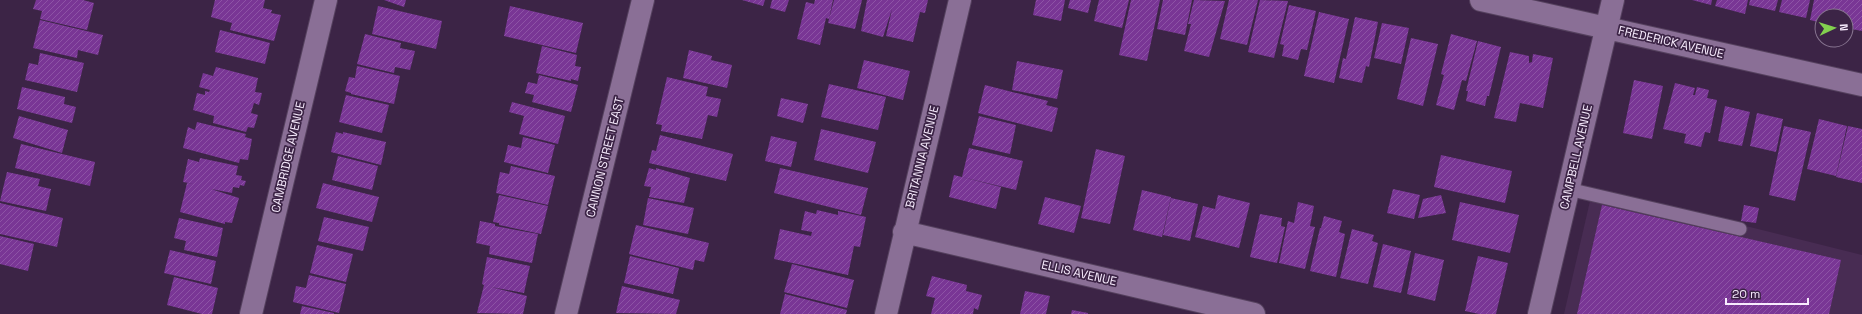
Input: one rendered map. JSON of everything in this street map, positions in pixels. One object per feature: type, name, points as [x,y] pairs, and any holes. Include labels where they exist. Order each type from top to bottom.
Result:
[{"type":"street","name":"CAMBRIDGE AVENUE","points":[[251,314],[326,0]]},
{"type":"street","name":"CANNON STREET EAST","points":[[566,314],[643,0]]},
{"type":"street","name":"BRITANNIA AVENUE","points":[[886,314],[904,232],[960,0]]},
{"type":"street","name":"FREDERICK AVENUE","points":[[1481,0],[1862,85]]},
{"type":"street","name":"CAMPBELL AVENUE","points":[[1539,314],[1613,0]]},
{"type":"street","name":"ELLIS AVENUE","points":[[904,232],[1254,314]]},
{"type":"lane","points":[[1568,189],[1740,229]]},
{"type":"shaded area","points":[[1593,188],[1862,255],[1862,314],[1564,314]]},
{"type":"building","points":[[36,0],[83,0],[94,3],[87,30],[40,19],[42,11],[33,9]]},
{"type":"building","points":[[215,0],[265,0],[263,8],[272,10],[271,13],[281,15],[274,41],[230,30],[232,23],[211,17]]},
{"type":"building","points":[[384,0],[406,0],[404,7]]},
{"type":"building","points":[[742,0],[765,0],[763,6]]},
{"type":"building","points":[[772,0],[789,0],[785,12],[770,8]]},
{"type":"building","points":[[815,0],[833,0],[829,19],[826,18],[820,45],[797,39],[806,2],[814,4]]},
{"type":"building","points":[[834,0],[862,0],[855,29],[828,23]]},
{"type":"building","points":[[867,0],[928,0],[925,13],[920,12],[913,42],[886,36],[892,9],[883,37],[861,31]]},
{"type":"building","points":[[1036,0],[1065,0],[1061,21],[1033,15]]},
{"type":"building","points":[[1070,0],[1091,0],[1088,13],[1068,8]]},
{"type":"building","points":[[1099,0],[1129,0],[1122,28],[1094,21]]},
{"type":"building","points":[[1131,0],[1160,0],[1147,61],[1119,55]]},
{"type":"building","points":[[1163,0],[1192,0],[1185,35],[1157,29]]},
{"type":"building","points":[[1194,0],[1225,1],[1209,57],[1184,51],[1191,24],[1188,24]]},
{"type":"building","points":[[1229,0],[1258,0],[1247,45],[1220,39]]},
{"type":"building","points":[[1260,0],[1288,1],[1274,58],[1248,52]]},
{"type":"building","points":[[1692,0],[1712,0],[1711,5]]},
{"type":"building","points":[[1717,0],[1748,0],[1745,14],[1715,6]]},
{"type":"building","points":[[1750,0],[1778,0],[1775,11],[1749,5]]},
{"type":"building","points":[[1782,0],[1810,0],[1806,18],[1779,12]]},
{"type":"building","points":[[1814,0],[1862,0],[1862,31],[1854,30],[1854,8],[1814,8],[1814,21],[1810,20]]},
{"type":"building","points":[[1289,5],[1316,11],[1307,50],[1301,49],[1298,60],[1282,56],[1284,45],[1280,44]]},
{"type":"building","points":[[378,6],[442,21],[436,49],[372,34]]},
{"type":"building","points":[[510,6],[583,23],[576,53],[504,36]]},
{"type":"building","points":[[1319,12],[1349,19],[1334,83],[1304,76]]},
{"type":"building","points":[[1355,17],[1378,22],[1369,67],[1366,66],[1362,83],[1339,78],[1343,58],[1346,59]]},
{"type":"building","points":[[40,20],[103,35],[98,55],[78,50],[77,58],[33,48]]},
{"type":"building","points":[[1382,23],[1409,28],[1401,64],[1374,58]]},
{"type":"building","points":[[220,30],[270,43],[265,64],[215,52]]},
{"type":"building","points":[[365,34],[401,43],[400,48],[415,51],[410,70],[395,67],[394,73],[357,64]]},
{"type":"building","points":[[1451,34],[1477,41],[1466,81],[1462,80],[1454,110],[1436,105],[1444,75],[1441,74]]},
{"type":"building","points":[[1411,38],[1438,44],[1423,106],[1397,99]]},
{"type":"building","points":[[1478,41],[1501,47],[1489,96],[1487,96],[1485,106],[1466,101],[1468,91],[1466,91]]},
{"type":"building","points":[[542,46],[577,55],[575,66],[581,67],[578,81],[571,79],[571,81],[536,73]]},
{"type":"building","points":[[689,50],[712,56],[711,60],[732,65],[727,88],[683,78]]},
{"type":"building","points":[[1510,52],[1529,56],[1529,63],[1532,62],[1533,54],[1553,58],[1543,108],[1520,103],[1516,122],[1494,118]]},
{"type":"building","points":[[40,53],[84,63],[77,92],[25,80],[29,63],[38,65]]},
{"type":"building","points":[[864,60],[910,71],[903,100],[857,88]]},
{"type":"building","points":[[1017,61],[1063,70],[1057,99],[1012,90]]},
{"type":"building","points":[[357,66],[400,76],[394,104],[351,94],[345,91],[349,77],[355,78]]},
{"type":"building","points":[[216,67],[258,78],[255,92],[262,93],[259,105],[254,103],[251,113],[258,115],[254,128],[248,127],[246,132],[213,123],[214,116],[193,110],[197,93],[205,95],[205,91],[209,92],[210,90],[199,87],[203,73],[213,76]]},
{"type":"building","points":[[539,75],[578,85],[571,112],[532,102],[534,95],[525,93],[528,82],[537,84]]},
{"type":"building","points":[[667,77],[708,87],[706,96],[721,99],[717,117],[708,115],[702,139],[661,131],[662,125],[656,124]]},
{"type":"building","points":[[1634,80],[1663,86],[1652,139],[1623,133]]},
{"type":"building","points":[[1675,83],[1695,88],[1693,95],[1695,95],[1697,87],[1709,90],[1707,98],[1717,100],[1710,133],[1705,132],[1701,147],[1684,143],[1686,134],[1663,129]]},
{"type":"building","points":[[829,84],[886,97],[878,130],[821,117]]},
{"type":"building","points":[[985,85],[1048,101],[1046,105],[1058,108],[1052,132],[978,113]]},
{"type":"building","points":[[22,87],[65,97],[64,104],[76,107],[72,123],[17,109]]},
{"type":"building","points":[[346,95],[389,105],[382,133],[339,122]]},
{"type":"building","points":[[781,98],[808,104],[803,123],[777,116]]},
{"type":"building","points":[[512,102],[565,116],[558,144],[519,134],[524,116],[509,112]]},
{"type":"building","points":[[1725,106],[1750,112],[1742,146],[1718,141]]},
{"type":"building","points":[[1757,113],[1783,119],[1776,152],[1750,146]]},
{"type":"building","points":[[19,116],[68,130],[62,153],[13,138]]},
{"type":"building","points":[[979,116],[1016,125],[1010,154],[972,145]]},
{"type":"building","points":[[1819,119],[1847,126],[1836,176],[1807,169]]},
{"type":"building","points":[[197,122],[246,134],[245,137],[252,139],[248,160],[240,159],[239,163],[183,148],[188,127],[195,130]]},
{"type":"building","points":[[1784,126],[1811,132],[1795,201],[1769,195]]},
{"type":"building","points":[[1848,126],[1862,129],[1862,183],[1836,177]]},
{"type":"building","points":[[821,129],[876,142],[868,173],[814,160]]},
{"type":"building","points":[[336,132],[343,134],[343,132],[386,142],[381,165],[331,152]]},
{"type":"building","points":[[660,135],[733,154],[726,181],[649,163],[652,150],[656,151]]},
{"type":"building","points":[[771,136],[797,142],[791,167],[765,161]]},
{"type":"building","points":[[523,137],[555,145],[548,173],[504,162],[508,145],[521,148]]},
{"type":"building","points":[[21,144],[95,162],[90,186],[15,168]]},
{"type":"building","points":[[969,148],[1023,161],[1016,190],[962,177]]},
{"type":"building","points":[[1096,149],[1125,156],[1110,224],[1081,218]]},
{"type":"building","points":[[1441,155],[1512,171],[1505,203],[1434,187]]},
{"type":"building","points":[[338,156],[378,166],[372,190],[332,180]]},
{"type":"building","points":[[200,158],[238,166],[236,175],[242,176],[241,180],[246,181],[244,186],[240,185],[239,188],[233,187],[232,193],[211,189],[239,198],[232,223],[225,222],[225,224],[180,212],[187,183],[194,184],[183,182],[188,159],[199,162]]},
{"type":"building","points":[[511,166],[555,176],[548,205],[496,193],[500,172],[509,174]]},
{"type":"building","points":[[649,168],[656,170],[656,168],[690,178],[684,203],[649,197],[651,187],[644,186]]},
{"type":"building","points":[[780,168],[868,188],[861,215],[774,193]]},
{"type":"building","points":[[7,172],[40,179],[38,186],[51,189],[46,211],[0,201]]},
{"type":"building","points":[[954,175],[1001,187],[996,209],[949,197]]},
{"type":"building","points":[[323,183],[379,197],[372,222],[316,208]]},
{"type":"building","points":[[1393,189],[1420,195],[1414,219],[1387,213]]},
{"type":"building","points":[[1142,190],[1171,197],[1162,237],[1133,230]]},
{"type":"building","points":[[499,195],[548,206],[541,234],[499,225],[499,223],[493,222]]},
{"type":"building","points":[[1218,195],[1250,203],[1239,248],[1195,237],[1203,206],[1215,209]]},
{"type":"building","points":[[1441,195],[1446,213],[1418,218],[1423,199]]},
{"type":"building","points":[[1045,197],[1081,206],[1074,233],[1038,224]]},
{"type":"building","points":[[648,198],[694,208],[688,234],[643,225]]},
{"type":"building","points":[[1171,198],[1198,204],[1190,241],[1163,235]]},
{"type":"building","points":[[1298,202],[1314,206],[1310,226],[1315,227],[1305,269],[1279,263],[1288,221],[1294,223]]},
{"type":"building","points":[[1460,202],[1519,215],[1510,253],[1452,240]]},
{"type":"building","points":[[0,203],[63,218],[57,247],[0,234]]},
{"type":"building","points":[[1602,205],[1841,260],[1829,314],[1577,314]]},
{"type":"building","points":[[1744,205],[1759,208],[1756,223],[1741,221]]},
{"type":"building","points":[[817,210],[838,215],[838,211],[866,217],[860,247],[854,246],[848,275],[774,259],[780,229],[811,236],[812,232],[801,230],[805,211],[816,214]]},
{"type":"building","points":[[1260,214],[1282,218],[1281,226],[1285,227],[1277,263],[1250,257]]},
{"type":"building","points":[[1324,216],[1342,221],[1339,232],[1345,234],[1336,277],[1310,271]]},
{"type":"building","points":[[324,217],[369,227],[363,251],[318,241]]},
{"type":"building","points":[[179,218],[223,228],[217,257],[184,250],[186,241],[174,238]]},
{"type":"building","points":[[480,221],[495,224],[495,226],[538,234],[532,263],[489,254],[490,246],[476,243]]},
{"type":"building","points":[[636,225],[709,243],[704,262],[695,260],[693,270],[629,254]]},
{"type":"building","points":[[1352,229],[1374,235],[1372,241],[1378,243],[1368,284],[1340,278]]},
{"type":"building","points":[[0,236],[34,244],[28,271],[0,264]]},
{"type":"building","points":[[1383,244],[1411,251],[1401,293],[1373,287]]},
{"type":"building","points":[[317,245],[353,254],[346,282],[310,273]]},
{"type":"building","points":[[170,250],[216,261],[211,284],[164,273]]},
{"type":"building","points":[[1415,253],[1444,260],[1435,301],[1407,294]]},
{"type":"building","points":[[630,256],[679,268],[673,294],[624,283]]},
{"type":"building","points":[[1478,256],[1508,263],[1496,314],[1479,314],[1465,311]]},
{"type":"building","points":[[487,257],[530,266],[524,293],[491,287],[527,296],[523,314],[477,313],[484,285],[482,284]]},
{"type":"building","points":[[792,264],[854,280],[847,308],[784,292]]},
{"type":"building","points":[[309,275],[346,284],[339,313],[293,302],[296,286],[306,288]]},
{"type":"building","points":[[932,276],[967,285],[966,291],[982,295],[978,310],[974,308],[973,314],[931,314],[935,298],[926,296]]},
{"type":"building","points":[[174,277],[218,288],[212,314],[202,314],[167,305]]},
{"type":"building","points":[[622,286],[680,300],[676,314],[616,313]]},
{"type":"building","points":[[1025,291],[1050,296],[1046,314],[1020,314]]},
{"type":"building","points":[[785,294],[847,310],[846,314],[780,314]]},
{"type":"building","points":[[302,306],[334,313],[334,314],[300,314]]},
{"type":"building","points":[[1072,310],[1088,313],[1088,314],[1071,314]]}]
